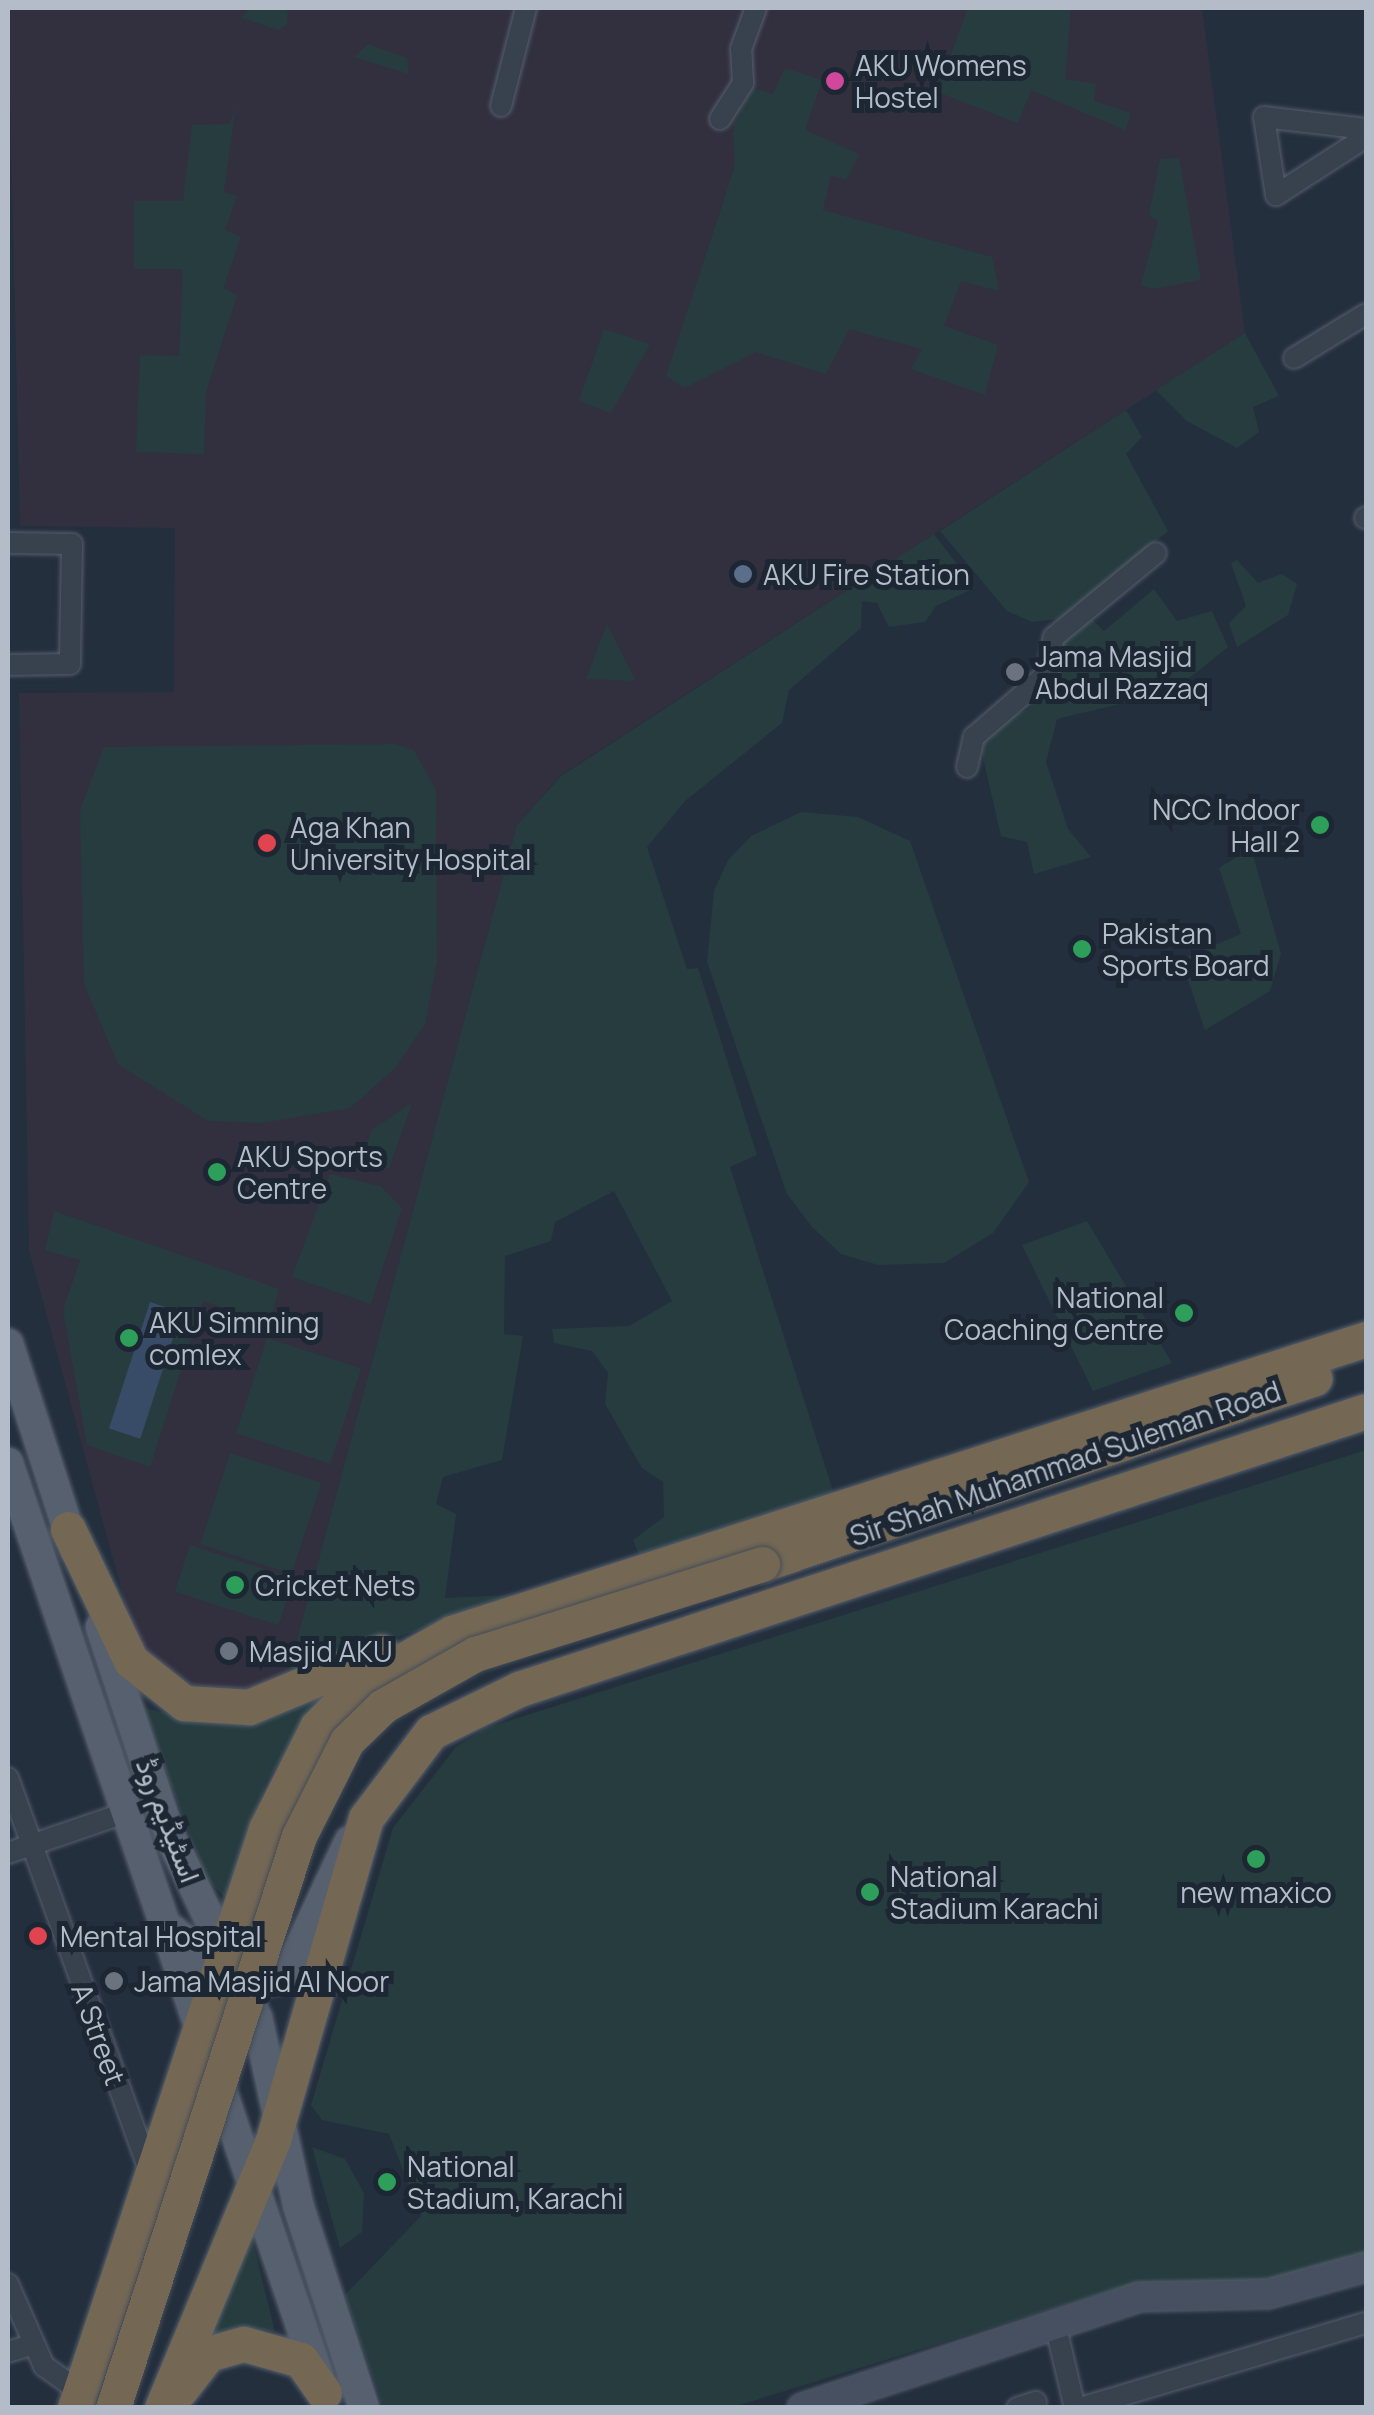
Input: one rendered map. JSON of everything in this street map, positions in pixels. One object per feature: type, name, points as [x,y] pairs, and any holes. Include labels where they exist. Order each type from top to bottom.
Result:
[{"type":"highway","points":[[68,1528],[131,1661],[184,1703],[250,1707],[385,1650],[443,1638],[1366,1339]]},
{"type":"highway","name":"Sir Shah Muhammad Suleman Road","points":[[764,1575],[1366,1360]]},
{"type":"highway","name":"Sir Shah Muhammad Suleman Road","points":[[764,1575],[1366,1402]]},
{"type":"highway","points":[[162,2408],[281,2106],[366,1818],[395,1768],[474,1705],[1366,1412]]},
{"type":"highway","points":[[90,2403],[299,1836],[347,1742],[398,1696],[475,1654],[764,1575]]},
{"type":"highway","points":[[136,2408],[320,1841],[365,1758],[394,1726],[480,1677],[764,1575]]},
{"type":"highway","points":[[90,2403],[147,2187],[202,2023],[227,1970],[288,1778],[317,1728],[356,1687],[443,1638]]},
{"type":"highway","points":[[171,2408],[208,2354],[244,2344],[301,2360],[327,2400]]},
{"type":"main road","name":"اسٹیڈیم روڈ","points":[[8,1344],[170,1836],[281,2106],[298,2204],[364,2408]]},
{"type":"main road","name":"اسٹیڈیم روڈ","points":[[8,1466],[163,1920],[255,2164],[327,2400]]},
{"type":"main road","points":[[163,1920],[227,1970],[286,1976],[303,1955],[336,1862],[366,1818]]},
{"type":"main road","points":[[147,2187],[188,2152],[255,2164],[298,2204]]},
{"type":"street","points":[[500,106],[526,8]]},
{"type":"street","points":[[720,118],[743,83],[741,48],[756,8]]},
{"type":"street","points":[[1366,128],[1264,118],[1276,195],[1366,137]]},
{"type":"street","points":[[1294,358],[1366,314]]},
{"type":"street","points":[[8,543],[72,544],[70,664],[8,665]]},
{"type":"street","points":[[967,767],[974,737],[1048,673],[1054,637],[1156,554]]},
{"type":"street","name":"A Street","points":[[8,1778],[147,2187]]},
{"type":"street","points":[[8,1854],[125,1812]]},
{"type":"street","points":[[802,2408],[1140,2298],[1268,2294],[1366,2266]]},
{"type":"street","points":[[8,2284],[31,2345],[58,2380],[90,2403]]},
{"type":"street","points":[[1055,2323],[1083,2407],[1366,2323]]},
{"type":"street","points":[[8,2352],[31,2345]]},
{"type":"shaded area","name":"Aga Khan University Hospital","points":[[8,8],[1202,8],[1245,333],[561,775],[517,825],[288,1673],[240,1692],[165,1681],[134,1636],[29,1250],[19,693],[174,692],[175,528],[20,526]]},
{"type":"green space","points":[[251,8],[288,8],[287,24],[279,30],[241,18]]},
{"type":"green space","points":[[968,8],[1071,8],[1065,79],[1096,84],[1094,101],[1131,113],[1125,130],[1031,90],[1018,123],[937,92]]},
{"type":"green space","points":[[368,44],[407,58],[409,74],[354,57]]},
{"type":"green space","points":[[785,68],[822,80],[805,130],[859,154],[846,180],[831,175],[823,210],[992,257],[999,291],[961,281],[944,326],[998,345],[985,395],[911,369],[922,349],[849,329],[826,374],[756,352],[684,388],[666,376],[735,166],[733,126],[753,88],[773,94]]},
{"type":"green space","points":[[236,104],[224,192],[237,196],[225,230],[241,237],[223,288],[237,295],[206,392],[204,454],[136,452],[140,355],[179,356],[183,269],[134,269],[134,201],[183,201],[192,125],[230,124]]},
{"type":"green space","points":[[1179,158],[1201,280],[1153,289],[1141,285],[1158,221],[1149,216],[1160,159]]},
{"type":"green space","points":[[604,329],[650,344],[611,413],[579,401]]},
{"type":"green space","points":[[1245,333],[1279,396],[1253,407],[1259,432],[1237,448],[1187,421],[1156,390]]},
{"type":"green space","points":[[1126,410],[1142,437],[1126,454],[1168,531],[1066,618],[1032,622],[1007,611],[940,531]]},
{"type":"green space","points":[[934,534],[975,588],[936,606],[925,622],[889,627],[877,603],[862,601],[861,628],[789,690],[782,723],[685,801],[647,847],[687,969],[698,968],[757,1155],[730,1167],[834,1494],[640,1557],[633,1540],[664,1517],[663,1482],[642,1468],[605,1404],[608,1373],[592,1351],[554,1343],[552,1329],[629,1326],[672,1301],[614,1191],[555,1222],[551,1241],[505,1256],[504,1334],[523,1336],[502,1460],[443,1477],[436,1504],[456,1514],[445,1598],[529,1594],[288,1673],[517,825],[561,776]]},
{"type":"green space","points":[[1237,560],[1258,583],[1282,574],[1297,584],[1288,615],[1237,647],[1229,623],[1246,606],[1231,563]]},
{"type":"green space","points":[[1154,589],[1177,621],[1212,611],[1228,647],[1173,691],[1057,719],[1046,762],[1068,829],[1091,857],[1034,874],[1027,842],[1001,836],[981,749],[997,722],[1028,710],[1054,676],[1061,641],[1092,619],[1104,631]]},
{"type":"green space","points":[[607,624],[636,681],[586,679]]},
{"type":"green space","points":[[394,744],[414,750],[436,790],[437,962],[425,1024],[395,1068],[350,1108],[261,1123],[208,1121],[118,1064],[84,984],[80,810],[104,747]]},
{"type":"green space","points":[[801,812],[858,817],[910,841],[1029,1182],[993,1233],[944,1263],[878,1265],[841,1254],[812,1227],[787,1194],[707,962],[714,891],[728,860],[751,836]]},
{"type":"green space","points":[[1251,848],[1281,954],[1270,991],[1205,1030],[1181,959],[1241,934],[1219,868]]},
{"type":"green space","points":[[412,1103],[389,1168],[368,1170],[362,1159],[372,1130]]},
{"type":"green space","points":[[330,1174],[380,1186],[402,1208],[371,1304],[292,1277]]},
{"type":"green space","name":"AKU Simming comlex","points":[[54,1211],[279,1289],[269,1324],[203,1301],[150,1467],[87,1445],[63,1310],[80,1260],[45,1250]]},
{"type":"green space","points":[[1087,1221],[1172,1363],[1093,1391],[1022,1245]]},
{"type":"green space","points":[[267,1338],[361,1369],[330,1464],[236,1433]]},
{"type":"green space","name":"National Stadium Karachi","points":[[1366,1450],[1366,2256],[1272,2284],[1119,2288],[733,2407],[383,2407],[345,2295],[421,2216],[389,2134],[322,2120],[311,2105],[393,1828],[456,1747],[486,1728]]},
{"type":"green space","points":[[230,1453],[321,1483],[292,1574],[200,1544]]},
{"type":"green space","name":"Cricket Nets","points":[[190,1545],[294,1579],[279,1625],[175,1592]]},
{"type":"green space","points":[[328,1696],[266,1782],[230,1902],[207,1880],[142,1708],[221,1723]]},
{"type":"green space","points":[[312,2147],[345,2159],[364,2193],[362,2232],[340,2248]]},
{"type":"green space","points":[[247,2217],[275,2332],[248,2328],[207,2345]]},
{"type":"water","points":[[150,1302],[181,1312],[140,1439],[109,1428]]},
{"type":"place","name":"AKU Womens Hostel","points":[[835,81]]},
{"type":"place","name":"AKU Fire Station","points":[[743,574]]},
{"type":"place","name":"Jama Masjid Abdul Razzaq","points":[[1015,672]]},
{"type":"place","name":"NCC Indoor Hall 2","points":[[1320,825]]},
{"type":"place","name":"Aga Khan University Hospital","points":[[267,843]]},
{"type":"place","name":"Pakistan Sports Board","points":[[1082,949]]},
{"type":"place","name":"AKU Sports Centre","points":[[217,1172]]},
{"type":"place","name":"National Coaching Centre","points":[[1184,1313]]},
{"type":"place","name":"AKU Simming comlex","points":[[129,1338]]},
{"type":"place","name":"Cricket Nets","points":[[235,1585]]},
{"type":"place","name":"Masjid AKU","points":[[229,1651]]},
{"type":"place","name":"new maxico","points":[[1256,1859]]},
{"type":"place","name":"National Stadium Karachi","points":[[870,1892]]},
{"type":"place","name":"Mental Hospital","points":[[38,1936]]},
{"type":"place","name":"Jama Masjid Al Noor","points":[[114,1981]]},
{"type":"place","name":"National Stadium, Karachi","points":[[387,2182]]}]
